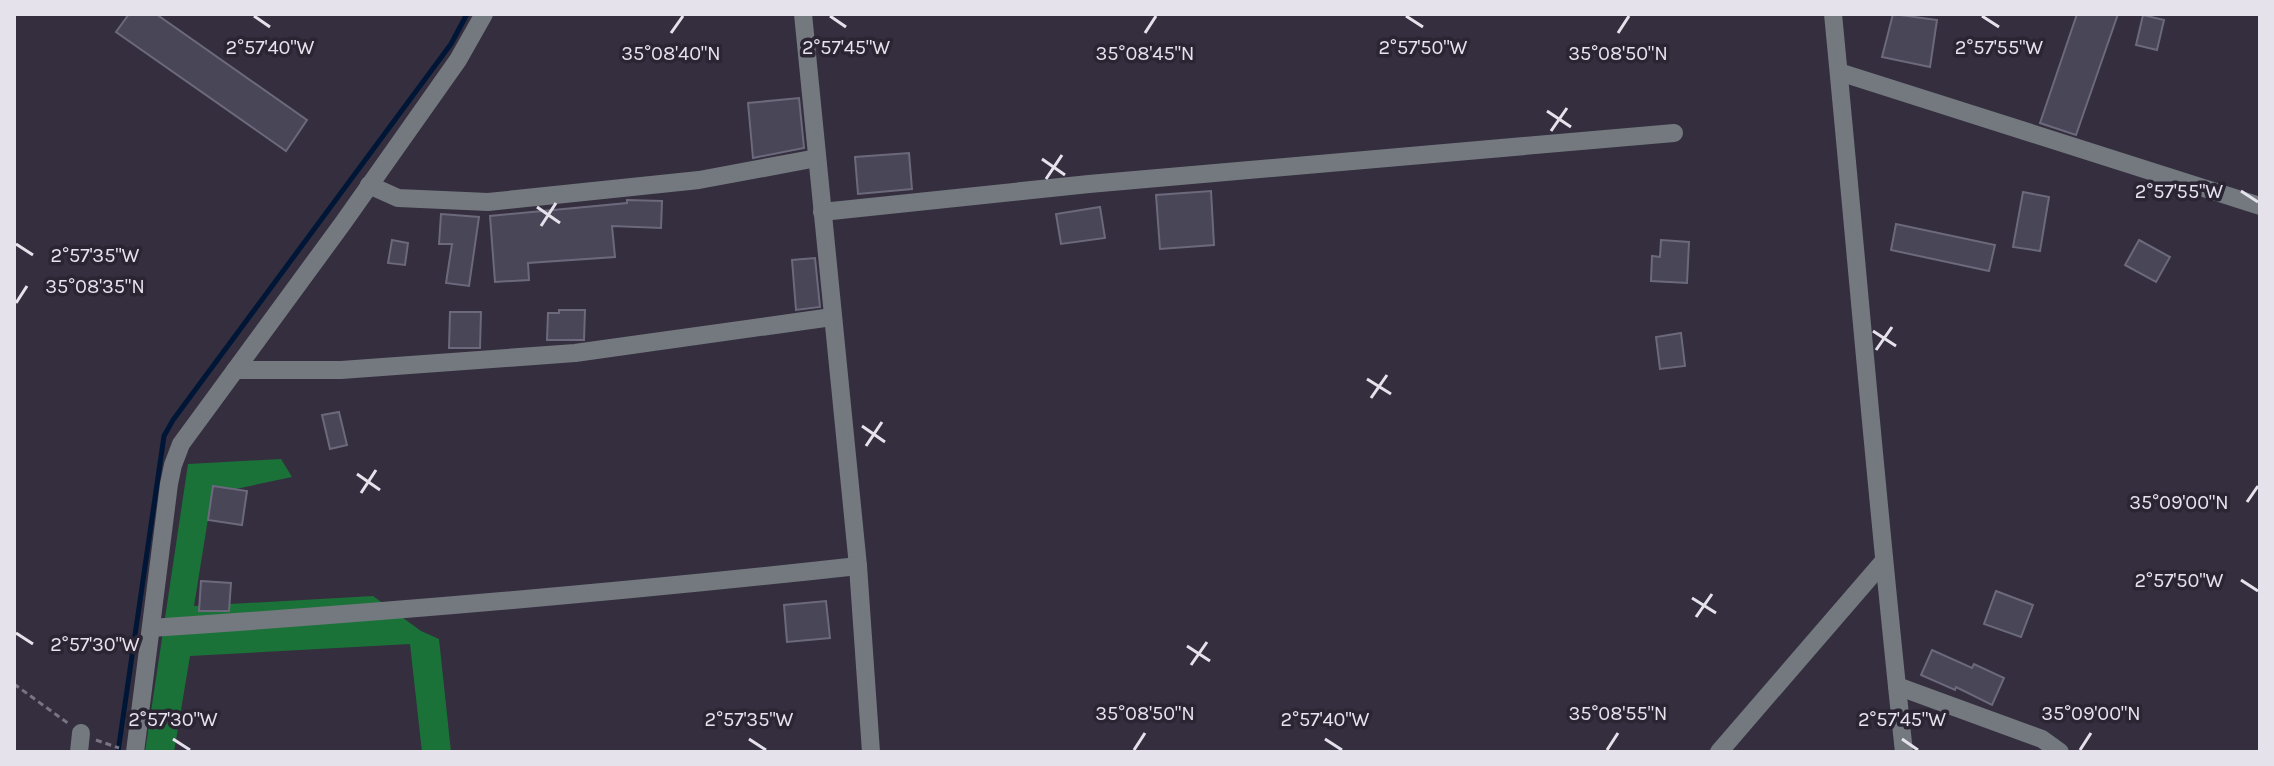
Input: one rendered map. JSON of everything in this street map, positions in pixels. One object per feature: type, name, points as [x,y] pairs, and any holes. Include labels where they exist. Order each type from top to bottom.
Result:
[{"type":"street","points":[[135,752],[173,465],[190,429],[458,60],[484,14]]},
{"type":"street","points":[[803,14],[858,566],[871,752]]},
{"type":"street","points":[[1833,14],[1883,562],[1904,752]]},
{"type":"street","points":[[1839,72],[2260,206]]},
{"type":"street","points":[[822,212],[1104,183],[1674,133]]},
{"type":"street","points":[[369,185],[398,198],[488,202],[699,180],[817,158]]},
{"type":"street","points":[[235,370],[341,370],[575,353],[832,317]]},
{"type":"street","points":[[1719,752],[1883,562]]},
{"type":"street","points":[[151,628],[383,612],[858,566]]},
{"type":"street","points":[[1897,686],[2042,739],[2060,752]]},
{"type":"street","points":[[79,752],[81,733]]},
{"type":"path","points":[[14,684],[81,733]]},
{"type":"green space","points":[[281,459],[292,477],[212,494],[194,606],[373,596],[421,631],[439,639],[451,752],[422,752],[410,644],[190,656],[174,752],[145,752],[188,464]]},
{"type":"building","points":[[129,14],[156,14],[307,120],[286,151],[116,32]]},
{"type":"building","points":[[1893,14],[1937,20],[1930,67],[1882,57]]},
{"type":"building","points":[[2077,14],[2118,14],[2076,135],[2040,123]]},
{"type":"building","points":[[2143,15],[2164,20],[2157,50],[2136,45]]},
{"type":"building","points":[[799,98],[804,148],[753,158],[748,103]]},
{"type":"building","points":[[909,153],[912,189],[858,194],[855,157]]},
{"type":"building","points":[[1211,191],[1214,245],[1160,249],[1156,195]]},
{"type":"building","points":[[2023,192],[2049,197],[2040,251],[2013,247]]},
{"type":"building","points":[[627,200],[662,201],[661,228],[612,226],[615,257],[528,263],[529,280],[495,282],[490,216],[627,203]]},
{"type":"building","points":[[1100,207],[1105,238],[1061,244],[1056,214]]},
{"type":"building","points":[[441,214],[479,217],[469,286],[446,283],[452,244],[439,244]]},
{"type":"building","points":[[1896,224],[1995,245],[1989,271],[1891,250]]},
{"type":"building","points":[[392,240],[408,243],[405,265],[388,263]]},
{"type":"building","points":[[1661,240],[1689,242],[1687,283],[1651,281],[1652,256],[1660,257]]},
{"type":"building","points":[[2139,240],[2170,257],[2156,282],[2125,265]]},
{"type":"building","points":[[815,258],[820,307],[796,310],[792,260]]},
{"type":"building","points":[[559,310],[585,310],[584,340],[547,340],[548,313],[559,313]]},
{"type":"building","points":[[450,312],[481,312],[480,348],[449,348]]},
{"type":"building","points":[[1681,333],[1685,366],[1660,369],[1656,337]]},
{"type":"building","points":[[339,412],[347,445],[330,449],[322,415]]},
{"type":"building","points":[[213,486],[247,491],[242,525],[208,520]]},
{"type":"building","points":[[201,581],[231,583],[229,611],[199,611]]},
{"type":"building","points":[[1996,591],[2033,605],[2021,637],[1984,624]]},
{"type":"building","points":[[826,601],[830,638],[787,642],[784,605]]},
{"type":"building","points":[[1932,650],[2004,678],[1992,705],[1956,687],[1955,690],[1921,675]]},
{"type":"waterway","points":[[118,752],[164,436],[451,44],[467,14]]}]
